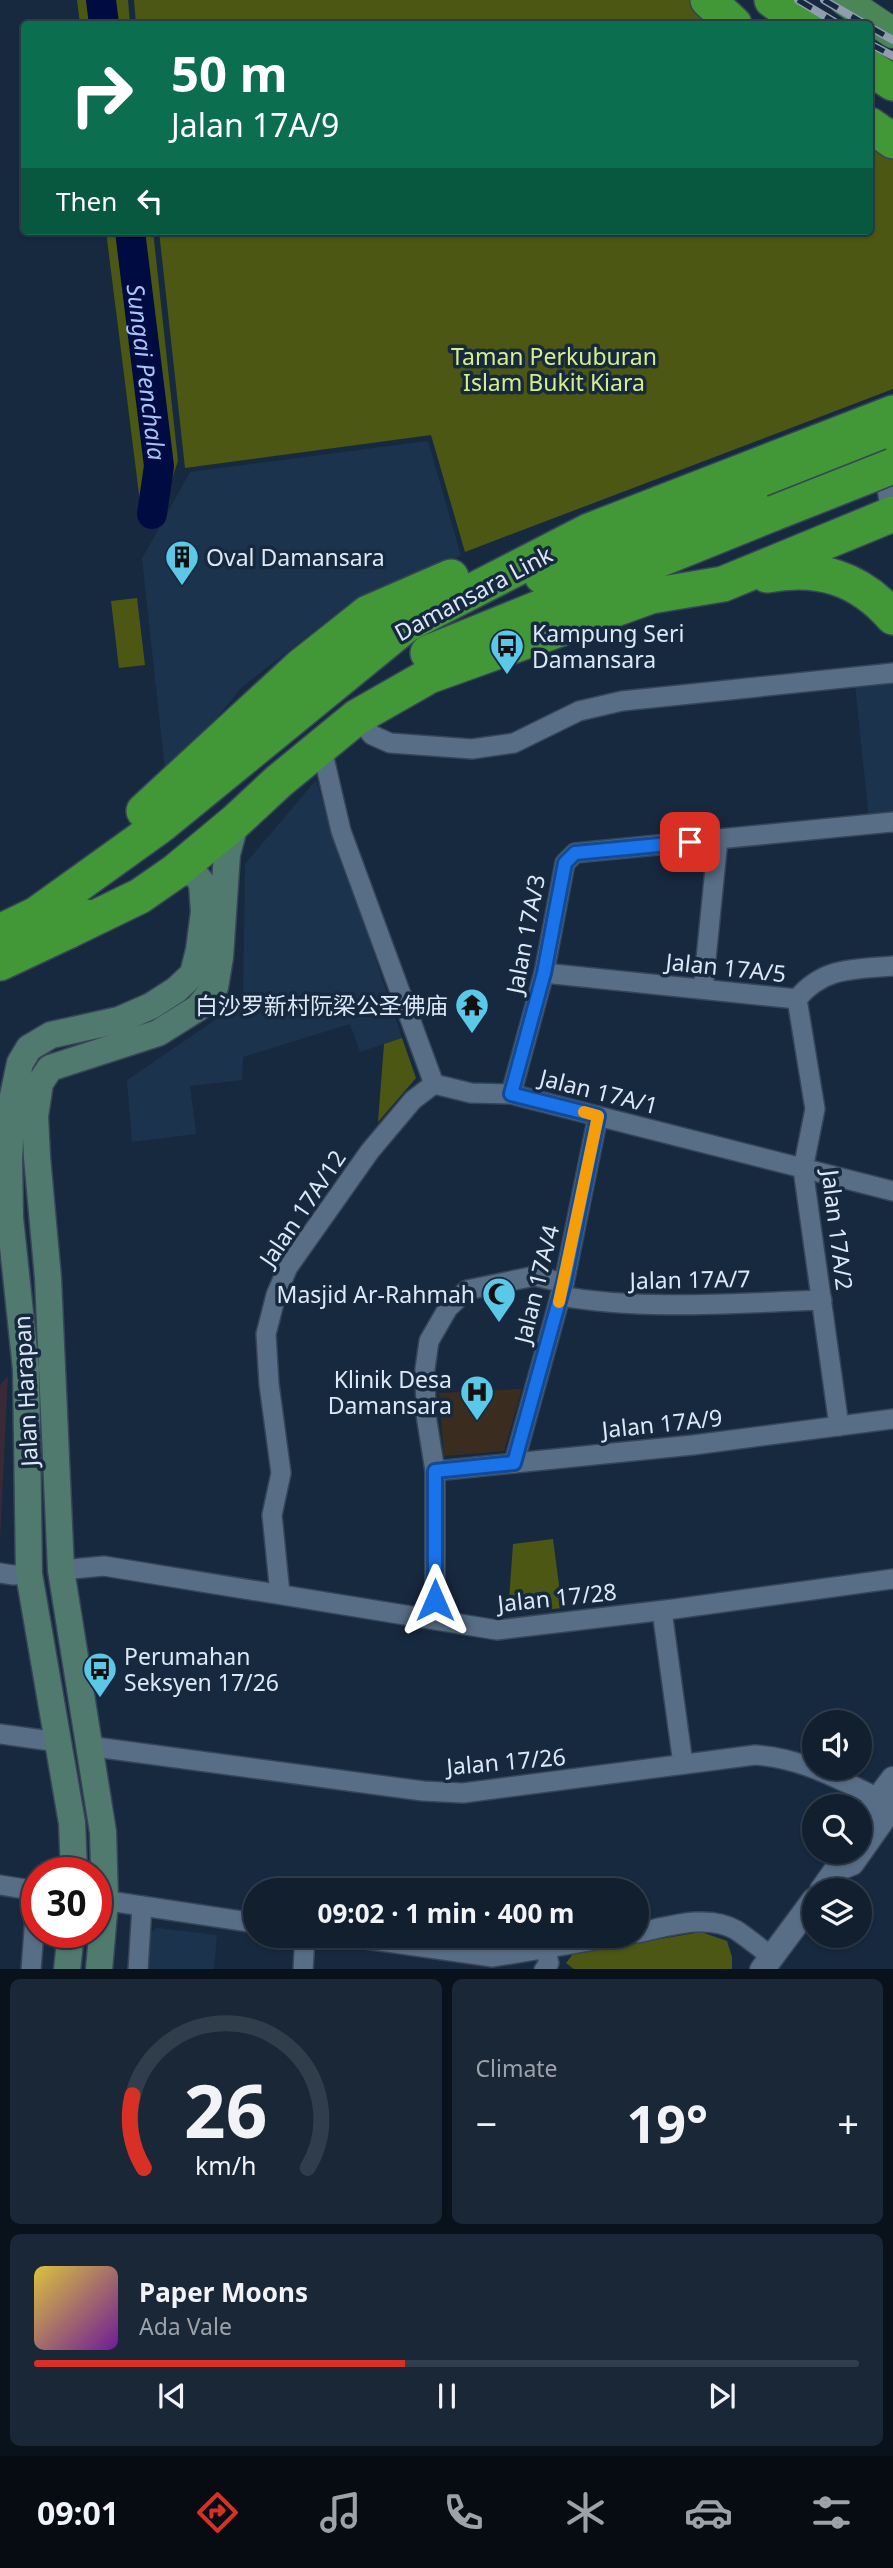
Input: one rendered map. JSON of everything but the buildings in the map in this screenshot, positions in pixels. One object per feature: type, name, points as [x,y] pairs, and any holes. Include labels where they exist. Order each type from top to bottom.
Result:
[{"type":"highway","points":[[708,0],[731,21]]},
{"type":"highway","points":[[772,0],[802,21]]},
{"type":"highway","points":[[873,70],[893,83]]},
{"type":"highway","points":[[873,127],[893,141]]},
{"type":"highway","points":[[378,646],[452,611],[891,441]]},
{"type":"highway","name":"Damansara Link","points":[[0,963],[68,931],[153,862],[286,744],[349,696],[404,663],[774,513],[891,441]]},
{"type":"highway","name":"Damansara Link","points":[[0,932],[37,915],[161,825],[406,625],[577,537],[891,441]]},
{"type":"highway","points":[[68,931],[140,897],[176,871],[357,717],[429,676],[651,596],[708,566],[829,518],[837,498],[830,479],[805,476]]},
{"type":"highway","points":[[723,583],[893,513]]},
{"type":"highway","points":[[0,911],[52,884],[118,836],[300,667],[368,613],[508,552],[577,537]]},
{"type":"highway","points":[[651,596],[791,571],[833,575],[881,603],[893,617]]},
{"type":"main road","points":[[844,0],[893,33]]},
{"type":"main road","points":[[102,1857],[103,1832],[61,1570],[48,1278],[35,1116],[40,1083],[50,1068],[158,1033],[198,1008],[215,987],[220,957],[227,854],[236,821]]},
{"type":"main road","name":"Jalan Harapan","points":[[73,1857],[72,1822],[29,1574],[26,1368],[10,1218],[12,1101],[20,1063],[29,1048],[38,1041],[51,1035],[119,1020],[151,1006],[176,990],[193,974],[200,950],[204,912],[201,884],[194,873],[176,871]]},
{"type":"main road","points":[[68,1969],[70,1948]]},
{"type":"main road","points":[[99,1969],[100,1948]]},
{"type":"street","points":[[891,441],[893,513]]},
{"type":"street","points":[[357,717],[372,735],[390,743],[472,749],[514,743],[579,712],[621,701],[893,673]]},
{"type":"street","points":[[321,745],[341,831],[434,1084]]},
{"type":"street","name":"Jalan 17A/3","points":[[511,1094],[544,973],[565,863],[575,853],[893,822]]},
{"type":"street","points":[[703,989],[718,839]]},
{"type":"street","name":"Jalan 17A/5","points":[[544,973],[797,999],[809,985],[829,974],[893,966]]},
{"type":"street","name":"Jalan 17A/2","points":[[797,999],[816,1109],[803,1169],[839,1426]]},
{"type":"street","name":"Jalan 17A/1","points":[[434,1084],[471,1093],[511,1094],[893,1191]]},
{"type":"street","name":"Jalan 17A/12","points":[[280,1594],[272,1515],[281,1473],[269,1384],[267,1334],[276,1295],[288,1267],[370,1152],[413,1100],[434,1084]]},
{"type":"street","name":"Jalan 17A/4","points":[[514,1463],[562,1289],[598,1116]]},
{"type":"street","name":"Jalan 17A/7","points":[[435,1600],[435,1471],[426,1415],[425,1369],[429,1342],[448,1308],[467,1290],[495,1282],[535,1276],[600,1303],[641,1306],[822,1300]]},
{"type":"street","name":"Jalan 17A/9","points":[[435,1471],[693,1445],[893,1419]]},
{"type":"street","name":"Jalan 17/28","points":[[61,1570],[104,1566],[497,1630],[893,1579]]},
{"type":"street","points":[[682,1764],[668,1610],[690,1596],[893,1570]]},
{"type":"street","points":[[0,1573],[29,1574]]},
{"type":"street","points":[[0,1734],[58,1742]]},
{"type":"street","name":"Jalan 17/26","points":[[88,1746],[423,1791],[463,1793],[755,1755],[803,1763],[884,1808]]},
{"type":"street","points":[[872,1829],[884,1808]]},
{"type":"street","points":[[0,1885],[21,1888]]},
{"type":"street","points":[[112,1902],[243,1921]]},
{"type":"street","points":[[138,1969],[142,1906]]},
{"type":"street","points":[[649,1931],[699,1922],[718,1923],[735,1930],[767,1963],[802,1916]]},
{"type":"street","points":[[31,1969],[33,1948]]},
{"type":"street","points":[[303,1969],[304,1948]]},
{"type":"street","points":[[430,1948],[493,1957],[545,1948],[549,1963],[544,1969]]},
{"type":"shaded area","points":[[428,441],[461,556],[351,602],[242,687],[166,779],[142,559],[190,472]]},
{"type":"shaded area","points":[[893,680],[893,816],[869,819],[855,685]]},
{"type":"shaded area","points":[[316,780],[402,1038],[360,1052],[350,1024],[243,1057],[242,1080],[190,1086],[196,1134],[132,1142],[127,1080],[243,1001],[245,864]]},
{"type":"shaded area","points":[[8,1376],[0,1543],[0,1385]]},
{"type":"shaded area","name":"Klinik Desa Damansara","points":[[522,1389],[504,1451],[444,1456],[439,1393]]},
{"type":"shaded area","points":[[157,1928],[217,1935],[214,1969],[145,1969],[147,1935]]},
{"type":"green space","points":[[77,0],[128,0],[130,21],[80,21]]},
{"type":"green space","points":[[134,0],[702,0],[732,21],[136,21]]},
{"type":"green space","name":"Taman Perkuburan Islam Bukit Kiara","points":[[873,119],[893,133],[893,389],[465,552],[431,435],[185,468],[159,235],[873,235]]},
{"type":"green space","points":[[107,235],[153,235],[178,461],[165,499],[140,502]]},
{"type":"green space","points":[[137,598],[145,665],[119,668],[111,601]]},
{"type":"green space","points":[[402,1038],[416,1078],[378,1122],[384,1044]]},
{"type":"green space","points":[[553,1539],[562,1608],[508,1614],[513,1544]]},
{"type":"green space","points":[[701,1932],[727,1941],[732,1957],[732,1969],[574,1969],[566,1963],[573,1954],[608,1948],[649,1948],[649,1941]]},
{"type":"waterway","name":"Sungai Penchala","points":[[101,0],[104,21]]},
{"type":"waterway","name":"Sungai Penchala","points":[[130,235],[159,466],[152,514]]},
{"type":"railway","points":[[798,0],[833,21]]},
{"type":"railway","points":[[824,0],[860,21]]},
{"type":"railway","points":[[873,29],[893,40]]},
{"type":"railway","points":[[873,46],[893,56]]},
{"type":"slow traffic","points":[[559,1302],[598,1116],[584,1112]]},
{"type":"place","name":"Oval Damansara","points":[[182,587]]},
{"type":"place","name":"Kampung Seri Damansara","points":[[507,676]]},
{"type":"place","name":"白沙罗新村阮梁公圣佛庙","points":[[472,1035]]},
{"type":"place","name":"Masjid Ar-Rahmah","points":[[499,1324]]},
{"type":"place","name":"Klinik Desa Damansara","points":[[477,1422]]},
{"type":"place","name":"Perumahan Seksyen 17/26","points":[[100,1699]]},
{"type":"route","points":[[435,1600],[435,1471],[514,1463],[564,1283],[598,1116],[511,1094],[538,1001],[565,863],[575,853],[690,842]]}]
